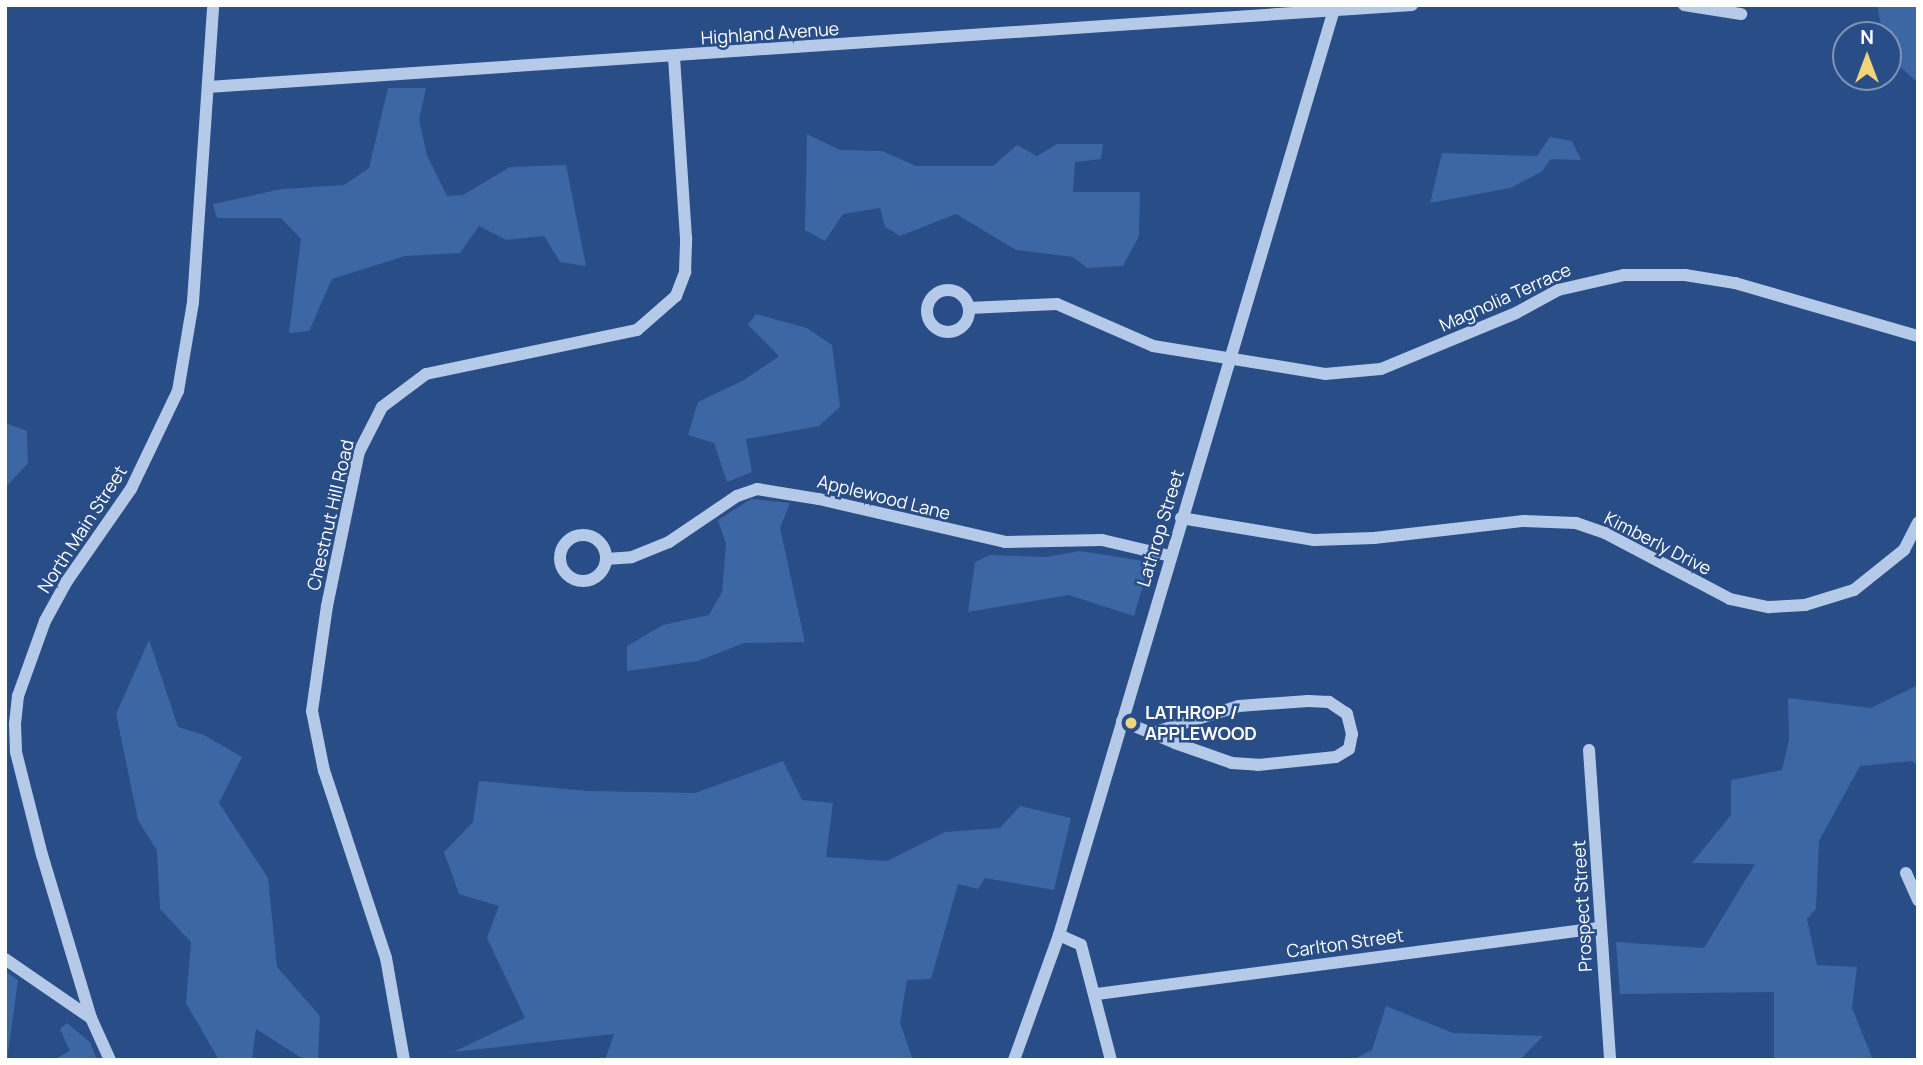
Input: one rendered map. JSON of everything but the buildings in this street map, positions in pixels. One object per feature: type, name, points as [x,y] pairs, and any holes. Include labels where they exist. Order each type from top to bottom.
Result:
[{"type":"street","name":"North Main Street","points":[[110,1060],[91,1018],[24,792],[16,751],[18,696],[45,621],[67,581],[131,489],[178,391],[193,302],[212,5]]},
{"type":"street","name":"Highland Avenue","points":[[208,88],[1335,8],[1412,5]]},
{"type":"street","points":[[1684,5],[1741,14]]},
{"type":"street","name":"Lathrop Street","points":[[1014,1060],[1059,935],[1335,8]]},
{"type":"street","name":"Chestnut Hill Road","points":[[404,1060],[386,958],[324,771],[312,711],[327,606],[359,452],[382,407],[426,374],[637,330],[676,296],[685,272],[686,238],[674,57]]},
{"type":"street","name":"Magnolia Terrace","points":[[969,308],[1056,304],[1153,346],[1230,355],[1325,374],[1381,369],[1516,313],[1558,290],[1582,282],[1636,275],[1685,275],[1735,283],[1918,336]]},
{"type":"street","name":"Applewood Lane","points":[[606,559],[632,557],[669,541],[737,496],[757,489],[1005,542],[1102,540],[1170,556]]},
{"type":"street","name":"Kimberly Drive","points":[[1181,518],[1314,540],[1374,538],[1524,521],[1576,523],[1605,533],[1730,599],[1769,607],[1805,605],[1854,590],[1904,550],[1918,522]]},
{"type":"street","points":[[1122,721],[1152,733],[1232,763],[1321,761],[1345,752],[1352,734],[1347,714],[1319,701],[1239,706],[1152,733]]},
{"type":"street","name":"Prospect Street","points":[[1589,750],[1610,1060]]},
{"type":"street","points":[[1906,873],[1918,900]]},
{"type":"street","name":"Carlton Street","points":[[1097,994],[1599,928]]},
{"type":"street","points":[[1059,935],[1082,945],[1097,994],[1111,1060]]},
{"type":"street","points":[[5,959],[91,1018]]},
{"type":"shaded area","points":[[1877,5],[1918,5],[1918,83],[1902,68],[1902,21],[1880,21]]},
{"type":"shaded area","points":[[388,88],[426,88],[419,120],[427,155],[447,196],[463,195],[510,167],[566,165],[586,266],[560,262],[544,236],[506,240],[479,226],[460,253],[405,256],[332,279],[309,331],[289,333],[301,239],[281,218],[217,218],[213,204],[282,189],[344,185],[369,168]]},
{"type":"shaded area","points":[[807,134],[840,150],[882,151],[916,166],[993,166],[1017,145],[1037,156],[1057,144],[1103,144],[1101,159],[1075,162],[1073,192],[1140,192],[1139,236],[1123,266],[1087,268],[1073,257],[1016,250],[956,214],[900,236],[885,227],[880,208],[843,214],[825,241],[805,230]]},
{"type":"shaded area","points":[[1550,137],[1572,141],[1581,160],[1551,159],[1541,172],[1510,188],[1430,203],[1442,153],[1537,156]]},
{"type":"shaded area","points":[[756,314],[807,328],[832,345],[840,407],[819,426],[746,439],[752,472],[727,482],[714,443],[688,435],[698,402],[744,380],[779,356],[748,325]]},
{"type":"shaded area","points":[[5,423],[27,431],[28,463],[5,488]]},
{"type":"shaded area","points":[[751,499],[790,503],[780,528],[805,642],[744,643],[698,661],[627,671],[627,646],[663,625],[709,615],[722,592],[726,544],[718,520]]},
{"type":"shaded area","points":[[1080,551],[1150,562],[1134,616],[1069,595],[968,612],[975,562],[990,555],[1046,557]]},
{"type":"shaded area","points":[[149,640],[178,727],[204,735],[242,757],[219,803],[268,878],[277,967],[320,1016],[318,1060],[305,1060],[256,1029],[252,1060],[219,1060],[186,1003],[191,942],[160,909],[157,851],[138,820],[116,714]]},
{"type":"shaded area","points":[[1918,685],[1918,766],[1912,761],[1860,766],[1819,841],[1816,909],[1807,919],[1817,965],[1857,967],[1852,1008],[1873,1060],[1774,1060],[1774,992],[1620,994],[1616,942],[1704,948],[1755,864],[1692,863],[1731,815],[1731,780],[1782,770],[1789,740],[1788,698],[1871,708]]},
{"type":"shaded area","points":[[783,761],[802,800],[833,803],[826,857],[887,861],[945,832],[1000,828],[1020,806],[1071,818],[1054,890],[985,878],[978,889],[958,884],[931,979],[907,980],[900,1023],[913,1060],[605,1060],[614,1034],[453,1052],[525,1018],[487,938],[499,906],[459,894],[444,852],[473,822],[479,781],[588,791],[695,793]]},
{"type":"shaded area","points":[[5,971],[18,980],[7,1060],[5,1060]]},
{"type":"shaded area","points":[[1386,1006],[1453,1033],[1543,1036],[1520,1060],[1352,1060],[1372,1050]]},
{"type":"shaded area","points":[[67,1023],[90,1042],[97,1060],[53,1060],[70,1051],[60,1029]]},
{"type":"place","name":"LATHROP / APPLEWOOD","points":[[1131,723]]}]
